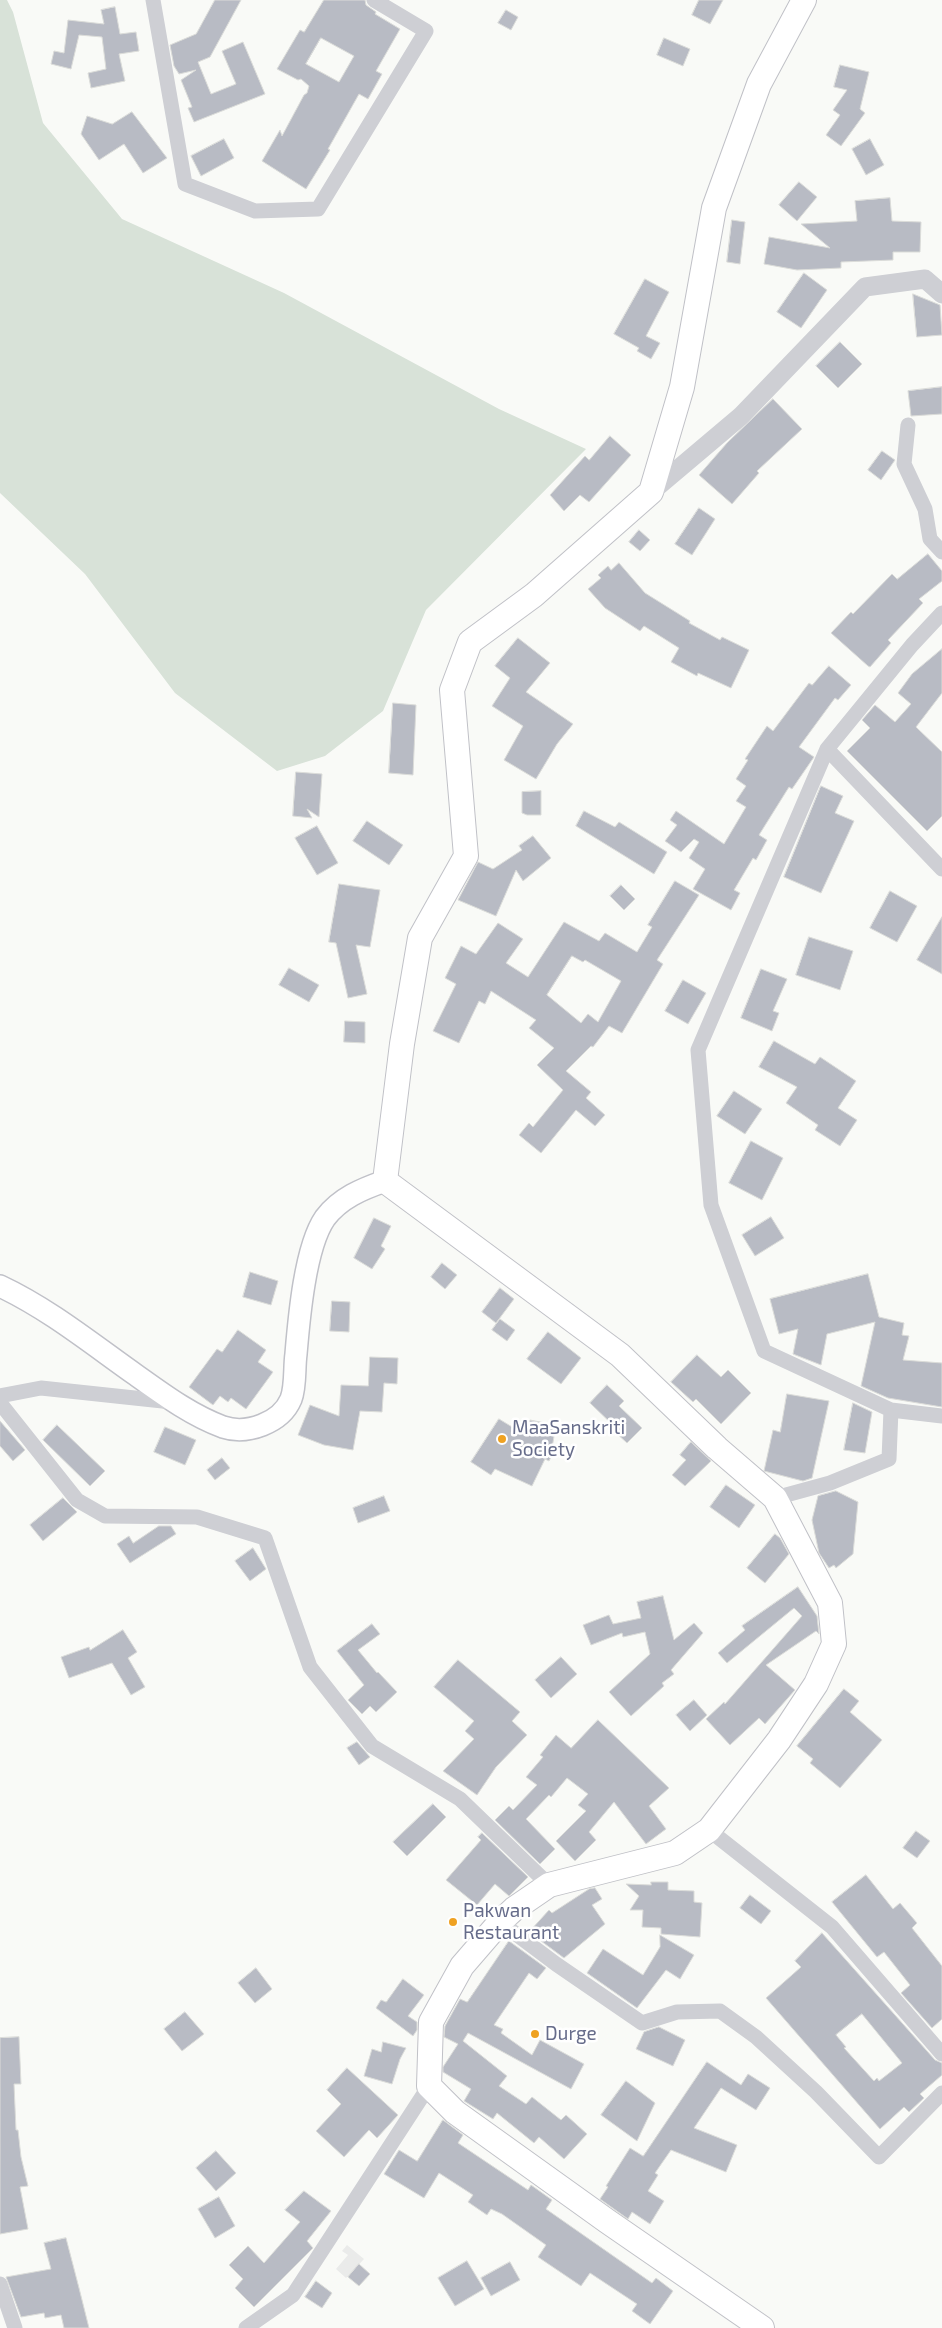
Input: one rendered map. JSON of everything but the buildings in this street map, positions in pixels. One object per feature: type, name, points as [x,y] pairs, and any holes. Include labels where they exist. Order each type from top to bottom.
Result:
[{"type":"main road","points":[[385,1181],[402,1044],[420,938],[466,856],[452,690],[470,642],[534,596],[651,492],[682,387],[714,208],[759,84],[804,0]]},
{"type":"main road","points":[[0,1286],[65,1325],[173,1402],[225,1428],[237,1430],[252,1428],[276,1419],[291,1399],[302,1299],[315,1240],[325,1219],[338,1204],[356,1192],[385,1181]]},
{"type":"main road","points":[[385,1181],[620,1355],[717,1448],[774,1498],[830,1603],[834,1644],[811,1692],[779,1740],[709,1830],[675,1853],[549,1885],[514,1909],[500,1922],[462,1966],[431,2022],[429,2086],[455,2112],[607,2221],[762,2328]]},
{"type":"street","points":[[153,0],[185,184],[255,210],[318,209],[426,30],[374,0]]},
{"type":"street","points":[[651,492],[741,416],[865,287],[925,279],[942,294]]},
{"type":"street","points":[[908,425],[904,464],[925,509],[930,538],[942,552]]},
{"type":"street","points":[[942,613],[912,644],[826,749],[698,1050],[711,1205],[764,1351],[891,1410],[942,1416]]},
{"type":"street","points":[[826,749],[942,869]]},
{"type":"street","points":[[0,1396],[41,1388],[173,1402]]},
{"type":"street","points":[[0,1403],[77,1500],[105,1516],[197,1517],[265,1538],[310,1667],[372,1746],[460,1799],[549,1885]]},
{"type":"street","points":[[774,1498],[830,1483],[889,1459],[891,1410]]},
{"type":"street","points":[[709,1830],[832,1927],[942,2054]]},
{"type":"street","points":[[500,1922],[556,1964],[642,2022],[677,2012],[720,2011],[756,2037],[879,2157],[942,2093]]},
{"type":"street","points":[[246,2328],[293,2295],[429,2086]]},
{"type":"street","points":[[0,2284],[14,2328]]},
{"type":"shaded area","points":[[0,0],[7,0],[13,12],[43,123],[122,219],[284,293],[499,409],[586,449],[426,610],[383,711],[325,756],[277,771],[175,693],[85,574],[0,493]]},
{"type":"shaded area","points":[[347,2245],[364,2259],[346,2278],[336,2269],[348,2255],[342,2251]]},
{"type":"place","name":"MaaSanskriti Society","points":[[502,1439]]},
{"type":"place","name":"Pakwan Restaurant","points":[[453,1922]]},
{"type":"place","name":"Durge","points":[[535,2034]]}]
